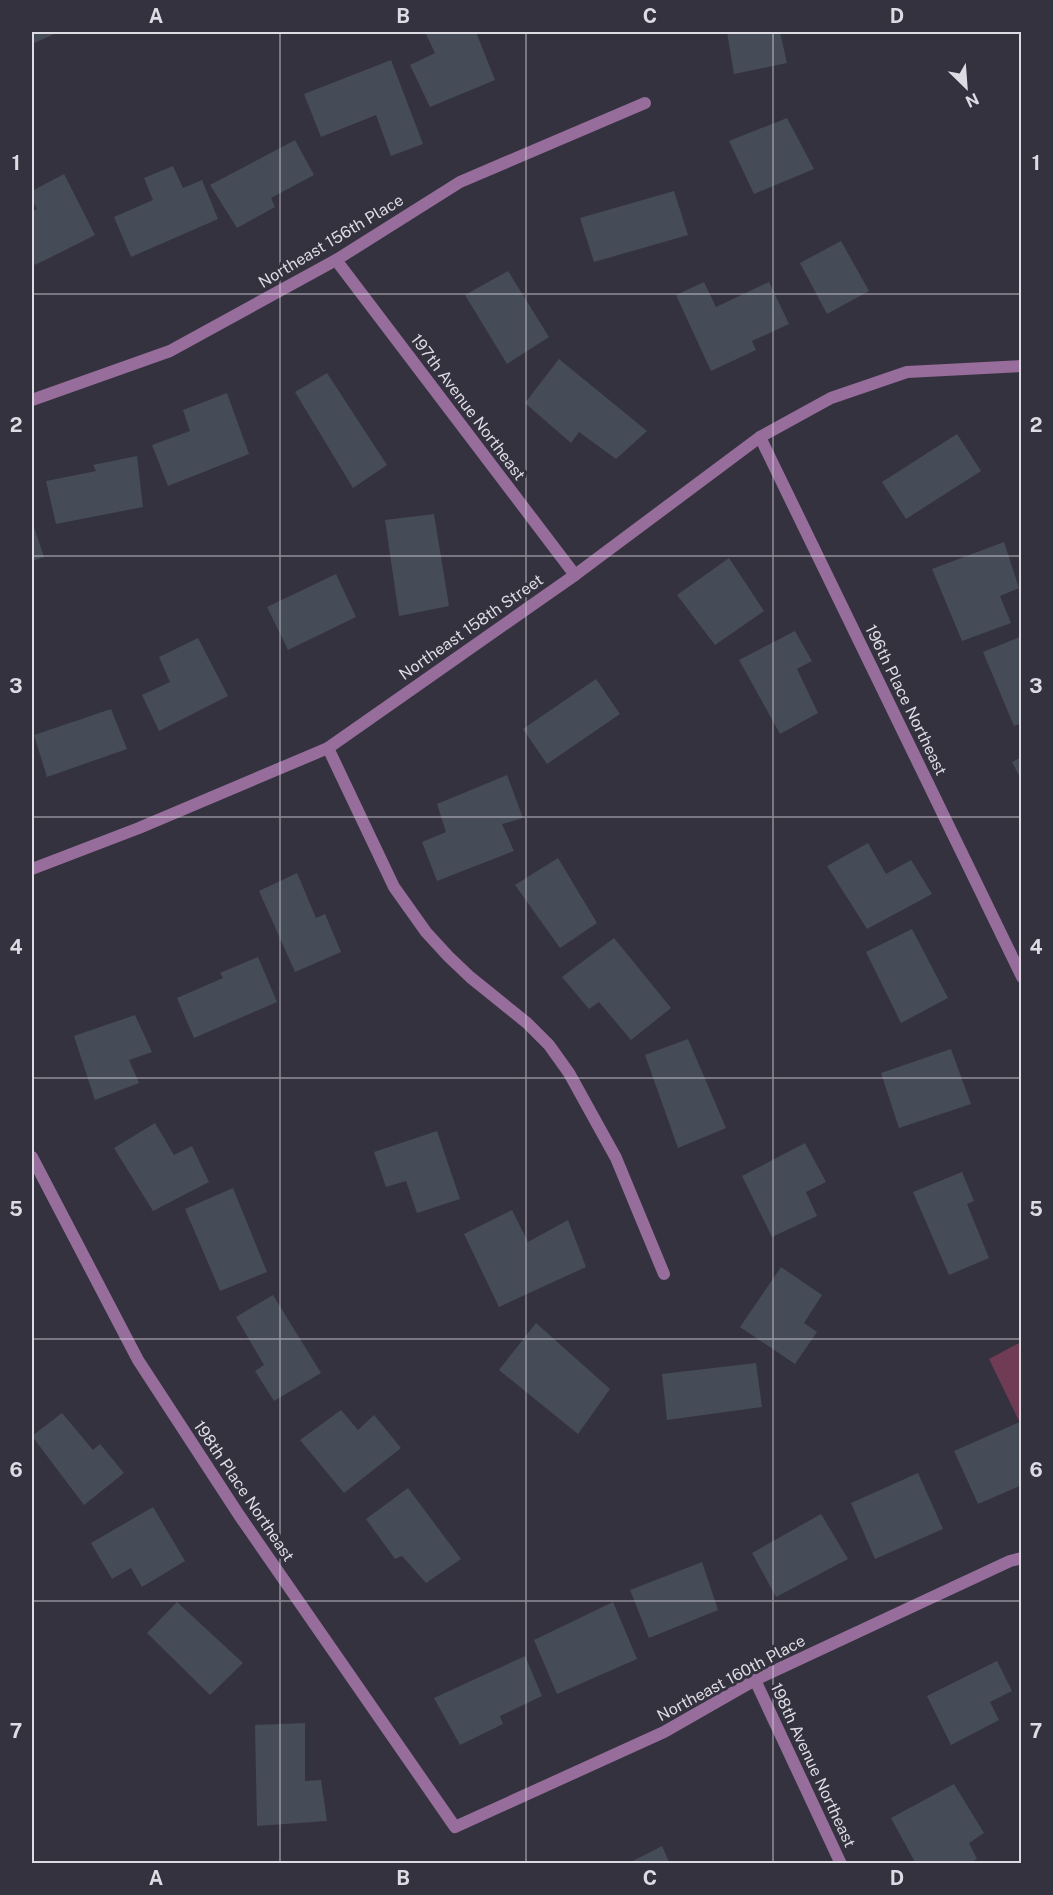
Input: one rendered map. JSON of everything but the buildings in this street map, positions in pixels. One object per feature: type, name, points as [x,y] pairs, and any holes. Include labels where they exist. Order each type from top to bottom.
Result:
[{"type":"street","name":"Northeast 156th Place","points":[[32,400],[170,351],[336,260],[460,182],[645,103]]},
{"type":"street","name":"197th Avenue Northeast","points":[[336,260],[575,575]]},
{"type":"street","name":"Northeast 158th Street","points":[[32,869],[139,828],[328,748],[575,575],[760,437],[831,398],[907,372],[1022,366]]},
{"type":"street","name":"196th Place Northeast","points":[[760,437],[1022,977]]},
{"type":"street","points":[[328,748],[394,887],[426,932],[470,977],[527,1023],[549,1046],[569,1073],[616,1158],[664,1274]]},
{"type":"street","name":"198th Place Northeast","points":[[32,1157],[138,1360],[239,1515],[455,1827]]},
{"type":"street","name":"Northeast 160th Place","points":[[455,1827],[664,1732],[756,1680],[1011,1561],[1022,1558]]},
{"type":"street","name":"198th Avenue Northeast","points":[[756,1680],[841,1863]]},
{"type":"shaded area","points":[[1021,1342],[1021,1425],[989,1359]]}]
